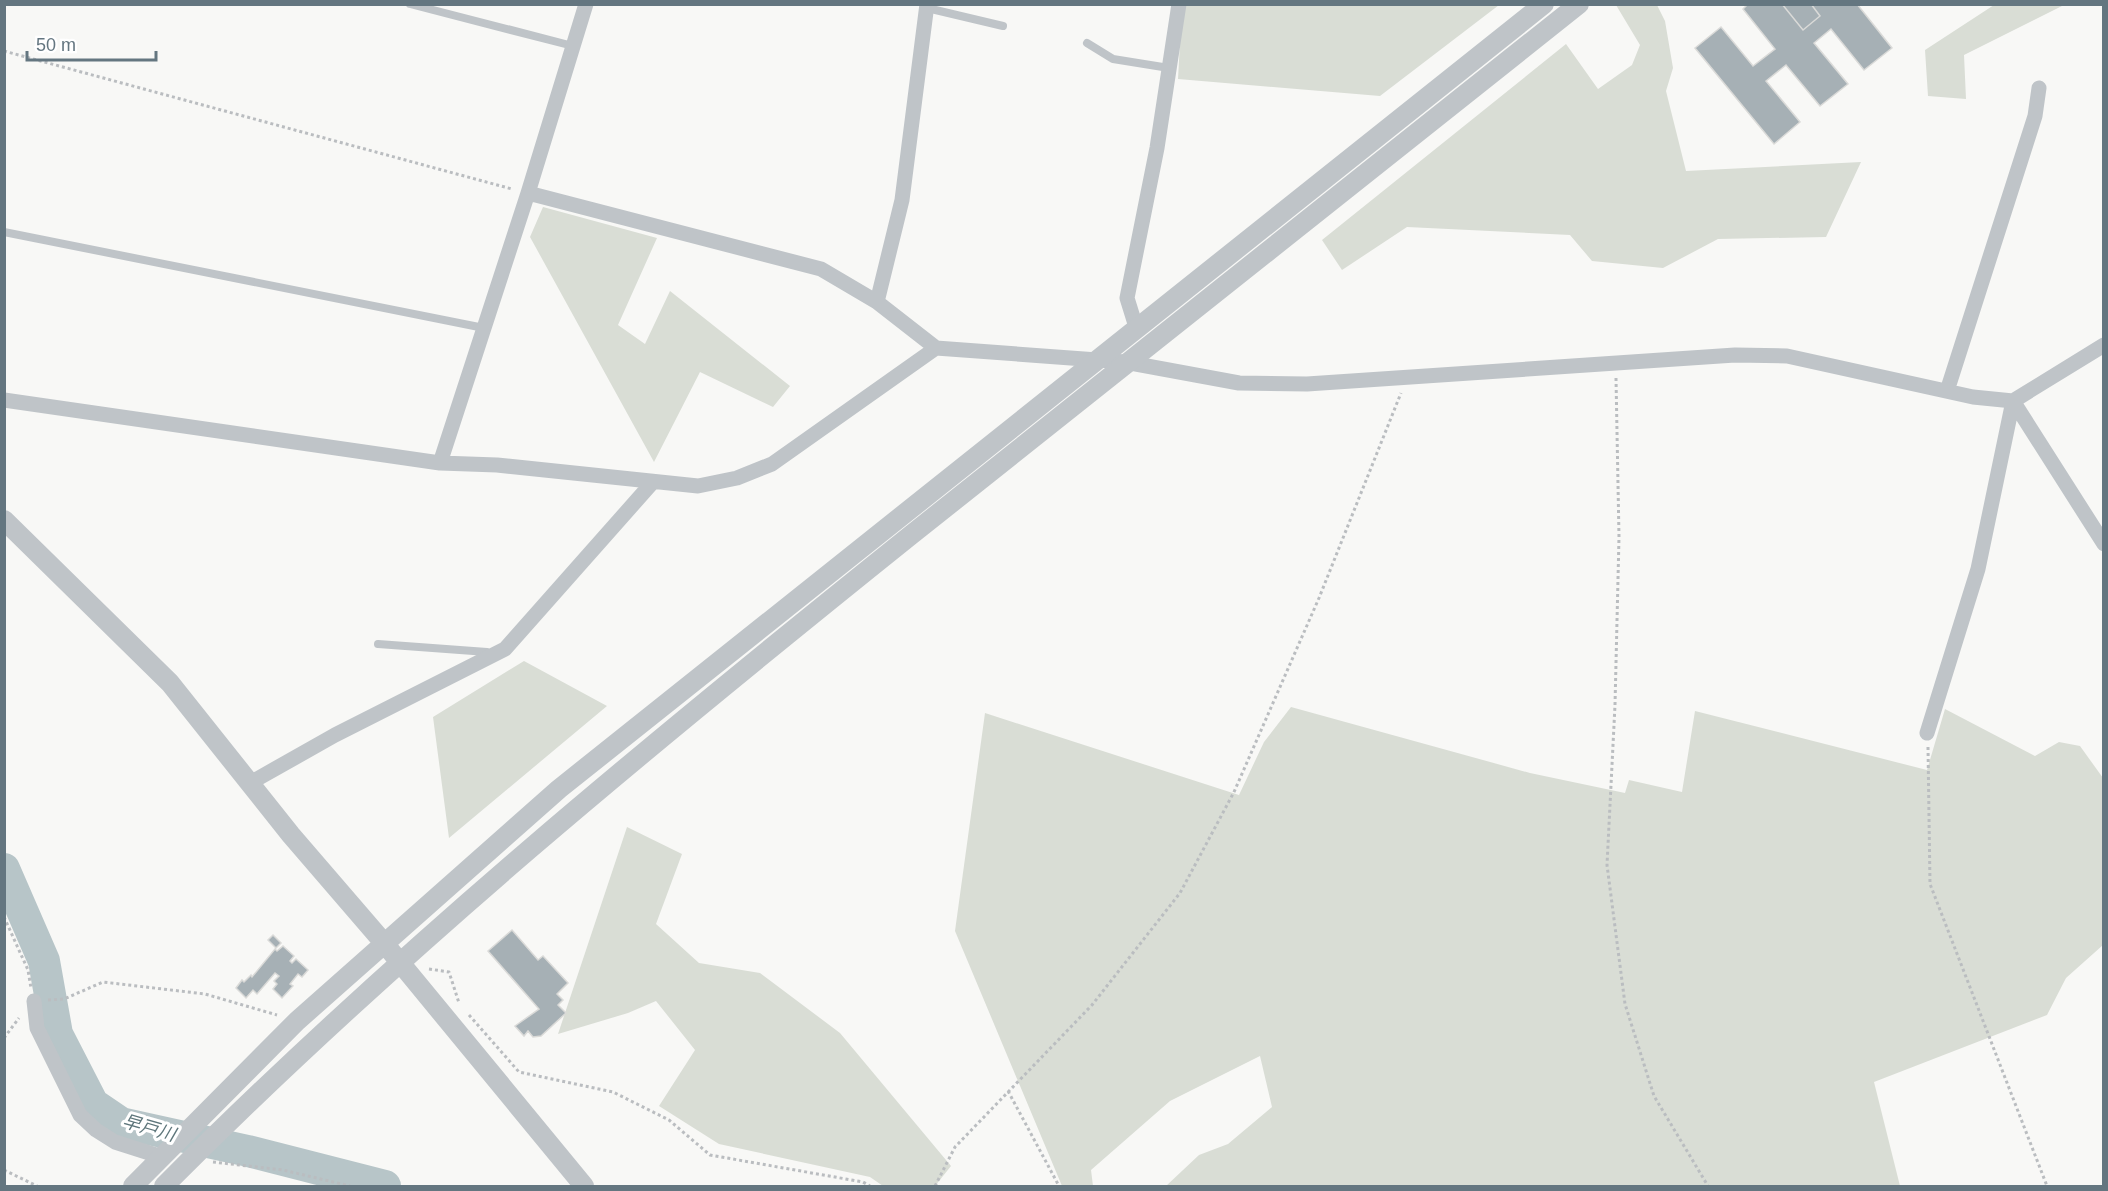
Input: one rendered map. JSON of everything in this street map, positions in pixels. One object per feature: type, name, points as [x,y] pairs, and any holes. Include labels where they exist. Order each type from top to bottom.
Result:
[{"type":"street","points":[[440,463],[528,193],[586,4]]},
{"type":"street","points":[[1136,327],[1127,298],[1157,148],[1179,4]]},
{"type":"street","points":[[133,1186],[297,1021],[559,789],[1544,4]]},
{"type":"street","points":[[877,302],[902,200],[927,6]]},
{"type":"street","points":[[164,1186],[399,963],[570,811],[1125,362],[1570,8]]},
{"type":"street","points":[[1947,391],[2035,116],[2039,88]]},
{"type":"street","points":[[528,193],[821,269],[877,302],[936,348],[1125,362],[1239,383],[1307,384],[1735,355],[1787,356],[1947,391],[2013,401],[2103,345]]},
{"type":"street","points":[[4,400],[440,463],[497,465],[698,486],[737,478],[772,464],[936,348]]},
{"type":"street","points":[[2013,401],[2103,544]]},
{"type":"street","points":[[1927,733],[1978,569],[2013,401]]},
{"type":"street","points":[[250,783],[335,735],[492,658],[505,649],[652,483]]},
{"type":"street","points":[[4,520],[170,683],[584,1186]]},
{"type":"street","points":[[34,1001],[36,1028],[80,1115],[96,1130],[115,1142],[162,1157]]},
{"type":"lane","points":[[410,4],[573,46]]},
{"type":"lane","points":[[927,6],[1003,26]]},
{"type":"lane","points":[[1087,43],[1113,59],[1169,68]]},
{"type":"lane","points":[[4,232],[484,328]]},
{"type":"lane","points":[[378,644],[487,652],[492,658]]},
{"type":"path","points":[[4,51],[528,193]]},
{"type":"path","points":[[1615,363],[1619,537],[1615,705],[1607,865],[1628,1014],[1654,1096],[1708,1186]]},
{"type":"path","points":[[935,1186],[954,1147],[1092,1005],[1180,892],[1234,792],[1319,598],[1408,376]]},
{"type":"path","points":[[1927,733],[1930,884],[2047,1186]]},
{"type":"path","points":[[4,917],[28,970],[34,1001]]},
{"type":"path","points":[[399,963],[449,972],[457,1002],[519,1072],[613,1092],[669,1120],[710,1155],[864,1182],[870,1186]]},
{"type":"path","points":[[64,999],[103,982],[205,994],[297,1021]]},
{"type":"path","points":[[1008,1091],[1059,1186]]},
{"type":"path","points":[[191,1160],[283,1170],[350,1186]]},
{"type":"path","points":[[4,1170],[37,1186]]},
{"type":"shaded area","points":[[1182,5],[1499,5],[1380,96],[1178,79]]},
{"type":"shaded area","points":[[1616,5],[1657,5],[1665,21],[1673,68],[1666,91],[1686,171],[1861,162],[1826,237],[1718,239],[1663,268],[1592,261],[1570,235],[1407,227],[1342,270],[1322,240],[1566,44],[1598,89],[1632,65],[1640,45]]},
{"type":"shaded area","points":[[1994,5],[2064,5],[1964,55],[1966,99],[1928,96],[1925,50]]},
{"type":"shaded area","points":[[543,207],[657,238],[618,325],[645,344],[670,291],[790,386],[773,407],[700,372],[654,462],[530,237]]},
{"type":"shaded area","points":[[524,661],[607,706],[449,838],[433,717]]},
{"type":"shaded area","points":[[1291,707],[1530,773],[1625,793],[1629,780],[1682,792],[1695,711],[1927,770],[1945,709],[2035,756],[2059,742],[2080,746],[2103,778],[2103,945],[2066,978],[2047,1015],[1874,1082],[1900,1186],[1166,1186],[1199,1155],[1228,1144],[1272,1107],[1260,1056],[1170,1101],[1091,1170],[1093,1186],[1062,1186],[955,931],[985,713],[1239,795],[1264,742]]},
{"type":"shaded area","points":[[627,827],[682,854],[656,924],[699,963],[760,973],[840,1033],[951,1166],[935,1186],[883,1186],[870,1177],[719,1144],[659,1106],[695,1050],[656,1001],[628,1013],[558,1034]]},
{"type":"building","points":[[1748,4],[1782,4],[1803,30],[1820,16],[1811,4],[1857,4],[1892,48],[1864,70],[1831,29],[1814,43],[1848,84],[1820,106],[1786,65],[1766,81],[1800,122],[1774,144],[1695,48],[1721,27],[1753,66],[1775,49],[1743,9]]},
{"type":"building","points":[[1782,4],[1811,4],[1820,16],[1803,30]]},
{"type":"building","points":[[512,930],[538,960],[543,956],[568,983],[557,994],[563,1000],[558,1005],[566,1013],[541,1036],[533,1037],[528,1031],[524,1036],[515,1026],[539,1009],[488,951]]},
{"type":"building","points":[[273,935],[281,943],[276,948],[268,940]]},
{"type":"building","points":[[283,946],[294,956],[290,961],[292,963],[296,959],[308,970],[302,977],[298,974],[290,984],[293,986],[282,998],[273,989],[277,984],[274,981],[279,976],[275,973],[257,994],[253,990],[246,998],[236,988],[242,980],[244,982],[251,975],[252,977],[275,949],[277,951]]},
{"type":"waterway","name":"早戸川","points":[[4,869],[44,961],[57,1034],[93,1104],[121,1123],[248,1151],[385,1186]]}]
